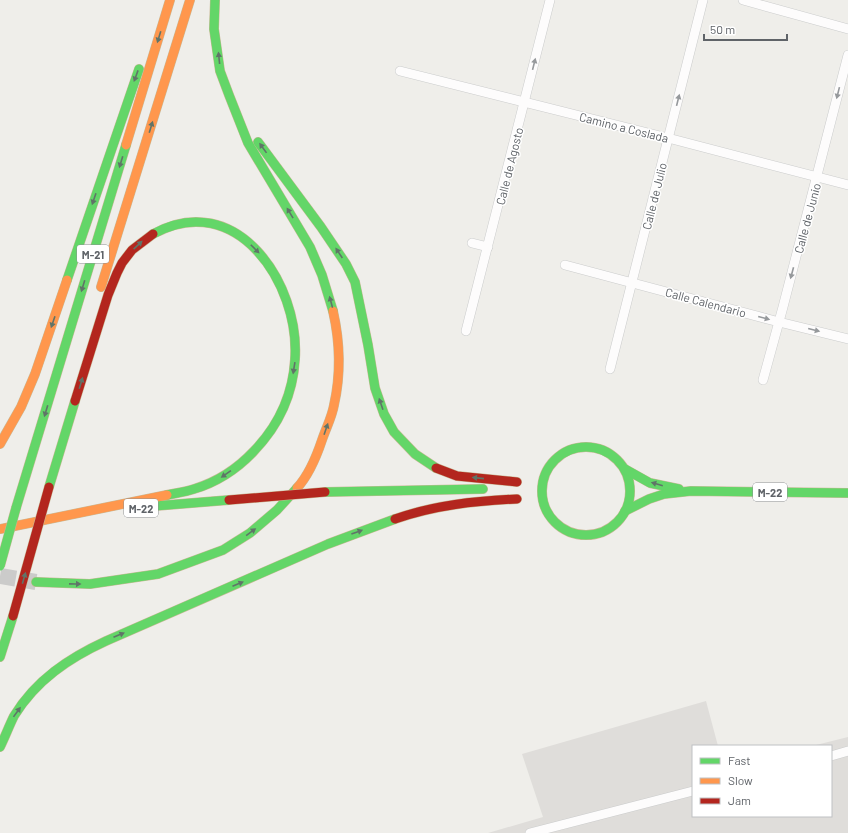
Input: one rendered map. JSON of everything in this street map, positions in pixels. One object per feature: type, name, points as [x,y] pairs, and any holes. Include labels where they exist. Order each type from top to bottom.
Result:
[{"type":"highway","points":[[0,444],[21,407],[35,374],[134,82],[164,0]]},
{"type":"highway","name":"M-21","points":[[0,566],[16,508],[170,0]]},
{"type":"highway","name":"M-21","points":[[0,640],[9,614],[45,486],[190,0]]},
{"type":"highway","points":[[36,582],[90,584],[158,574],[223,550],[250,533],[277,510],[299,486],[317,456],[334,406],[338,380],[339,350],[337,327],[331,300],[310,247],[248,143],[229,95],[220,71],[214,29],[215,0]]},
{"type":"highway","name":"M-22","points":[[0,529],[53,517],[169,504],[325,492],[478,490],[521,481],[457,476],[434,467],[415,454],[394,432],[384,414],[375,388],[355,282],[346,264],[322,227],[252,134],[229,95]]},
{"type":"highway","points":[[45,486],[105,306],[116,276],[127,256],[144,240],[162,229],[180,223],[210,224],[226,228],[252,245],[265,259],[283,289],[291,310],[295,334],[296,359],[292,384],[285,406],[274,426],[259,446],[242,462],[221,477],[194,489],[53,517]]},
{"type":"highway","name":"M-22","points":[[582,446],[596,447],[609,453],[618,460],[625,469],[629,482],[630,495],[625,511],[619,520],[610,528],[599,533],[586,535],[574,534],[562,529],[552,520],[545,510],[541,497],[542,482],[547,468],[554,459],[562,453],[572,448],[582,446]]},
{"type":"highway","name":"M-22","points":[[537,474],[547,468]]},
{"type":"highway","name":"M-22","points":[[625,469],[650,482],[691,491]]},
{"type":"highway","name":"M-22","points":[[0,747],[11,721],[33,691],[57,668],[91,647],[269,572],[344,537],[402,515],[458,502],[496,498],[521,500],[478,490]]},
{"type":"highway","name":"M-22","points":[[625,511],[638,504],[664,494],[691,491],[848,494]]},
{"type":"highway","name":"M-22","points":[[536,505],[545,510]]},
{"type":"highway","points":[[0,657],[9,614]]},
{"type":"street","name":"Calle de Agosto","points":[[466,331],[550,0]]},
{"type":"street","name":"Calle de Julio","points":[[610,368],[703,0]]},
{"type":"street","points":[[743,0],[848,29]]},
{"type":"street","name":"Calle de Junio","points":[[763,380],[848,56]]},
{"type":"street","name":"Camino a Coslada","points":[[400,71],[848,185]]},
{"type":"street","points":[[472,243],[488,247]]},
{"type":"street","name":"Calle Calendario","points":[[565,265],[848,339]]},
{"type":"street","points":[[832,756],[848,751]]},
{"type":"street","points":[[530,833],[692,791]]},
{"type":"shaded area","points":[[706,701],[718,745],[692,745],[692,817],[832,817],[832,745],[816,745],[848,737],[848,833],[488,833],[543,817],[522,754]]},
{"type":"tunnel","points":[[0,576],[36,582]]},
{"type":"traffic: fast","points":[[215,0],[214,29],[220,71],[229,95],[248,143],[310,247],[322,275],[333,311]]},
{"type":"traffic: fast","points":[[67,280],[139,69]]},
{"type":"traffic: fast","points":[[258,142],[321,227],[346,264],[355,282],[375,388],[384,414],[394,432],[415,454],[436,468]]},
{"type":"traffic: fast","points":[[16,508],[126,145]]},
{"type":"traffic: fast","points":[[153,234],[183,223],[211,223],[236,233],[257,251],[274,274],[287,301],[294,330],[294,372],[288,397],[271,431],[254,451],[227,474],[203,486],[184,492],[167,495]]},
{"type":"traffic: fast","points":[[49,487],[75,401]]},
{"type":"traffic: fast","points":[[577,447],[595,447],[611,454],[623,466],[630,482],[630,491],[630,500],[623,516],[611,528],[595,535],[577,535],[561,528],[549,516],[542,500],[542,482],[549,466],[561,454],[577,447]]},
{"type":"traffic: fast","points":[[625,469],[650,483],[679,489]]},
{"type":"traffic: fast","points":[[36,582],[90,584],[158,574],[223,550],[250,533],[277,510],[297,488]]},
{"type":"traffic: fast","points":[[325,492],[483,489]]},
{"type":"traffic: fast","points":[[625,511],[649,499],[664,494],[691,491],[848,493]]},
{"type":"traffic: fast","points":[[155,506],[229,500]]},
{"type":"traffic: fast","points":[[0,566],[16,508]]},
{"type":"traffic: fast","points":[[0,747],[14,716],[32,691],[54,671],[79,655],[106,641],[328,544],[395,519]]},
{"type":"traffic: fast","points":[[0,657],[13,616]]},
{"type":"traffic: slow","points":[[126,145],[170,0]]},
{"type":"traffic: slow","points":[[101,287],[190,0]]},
{"type":"traffic: slow","points":[[0,444],[21,407],[35,374],[67,280]]},
{"type":"traffic: slow","points":[[297,488],[305,478],[315,459],[334,405],[338,382],[339,358],[333,311]]},
{"type":"traffic: slow","points":[[0,529],[167,495]]},
{"type":"traffic: jam","points":[[75,401],[108,295],[117,273],[122,263],[132,250],[153,234]]},
{"type":"traffic: jam","points":[[436,468],[457,476],[517,482]]},
{"type":"traffic: jam","points":[[13,616],[49,487]]},
{"type":"traffic: jam","points":[[229,500],[325,492]]},
{"type":"traffic: jam","points":[[395,519],[425,510],[455,504],[517,499]]}]
